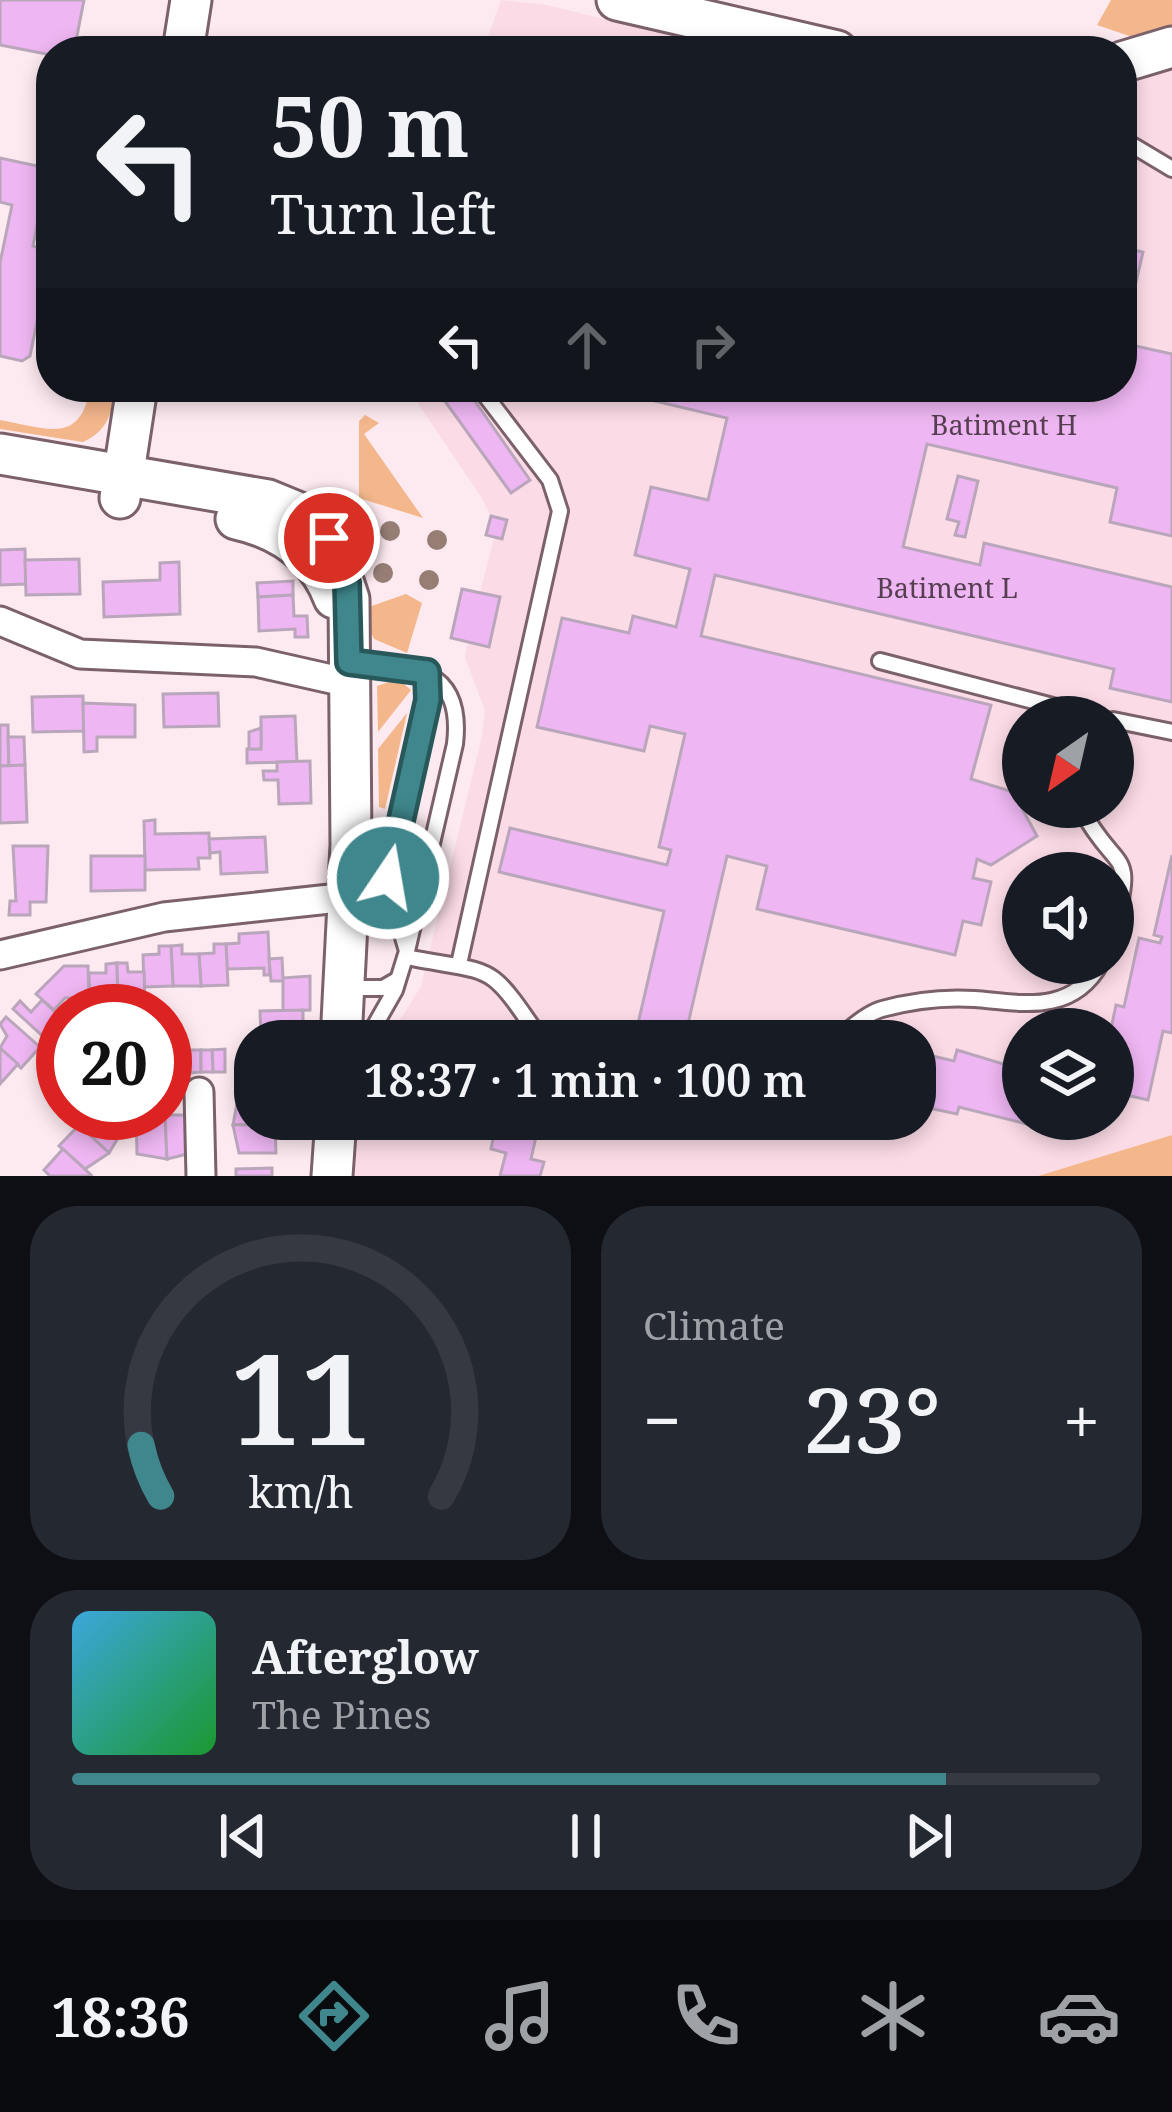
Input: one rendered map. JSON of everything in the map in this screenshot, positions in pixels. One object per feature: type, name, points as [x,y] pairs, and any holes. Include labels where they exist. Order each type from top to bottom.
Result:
[{"type":"street","points":[[185,36],[191,0]]},
{"type":"street","points":[[617,0],[772,36]]},
{"type":"street","points":[[1137,58],[1172,47]]},
{"type":"street","points":[[122,486],[134,402]]},
{"type":"street","points":[[0,454],[283,534],[314,562],[329,585],[349,673],[342,1020]]},
{"type":"street","points":[[0,476],[122,486]]},
{"type":"street","points":[[0,621],[80,654],[256,662],[349,673]]},
{"type":"street","points":[[0,955],[164,917],[348,897]]},
{"type":"street","points":[[200,1092],[201,1176]]},
{"type":"street","points":[[332,1176],[335,1140]]},
{"type":"lane","points":[[1137,149],[1172,170]]},
{"type":"lane","points":[[460,964],[560,512],[550,480],[490,402]]},
{"type":"lane","points":[[880,662],[1002,696]]},
{"type":"lane","points":[[406,955],[387,884],[428,700],[427,672]]},
{"type":"lane","points":[[349,673],[427,672],[451,698],[457,731],[401,976],[377,1020]]},
{"type":"lane","points":[[1134,724],[1172,732]]},
{"type":"lane","points":[[1090,828],[1116,852]]},
{"type":"lane","points":[[406,955],[479,966],[505,986],[528,1020]]},
{"type":"lane","points":[[344,988],[383,988],[401,976]]},
{"type":"lane","points":[[863,1020],[875,1011],[925,1001],[975,999],[1017,1008],[1054,1002],[1076,984]]},
{"type":"shaded area","points":[[501,0],[547,5],[674,36],[488,36]]},
{"type":"shaded area","points":[[1111,0],[1172,0],[1172,29],[1138,39],[1097,25]]},
{"type":"shaded area","points":[[1172,70],[1172,1135],[1038,1176],[355,1176],[357,1140],[936,1140],[936,1020],[400,1020],[421,986],[482,736],[485,710],[465,658],[468,643],[451,638],[462,589],[480,592],[494,538],[486,535],[491,516],[417,402],[1137,402],[1137,78]]},
{"type":"shaded area","points":[[86,402],[114,402],[98,432],[83,442],[0,429],[0,420],[59,429],[79,418]]},
{"type":"shaded area","points":[[365,415],[379,423],[364,434],[423,518],[359,498],[359,421]]},
{"type":"shaded area","points":[[406,594],[422,603],[407,653],[374,639],[360,610]]},
{"type":"shaded area","points":[[398,679],[411,690],[378,732],[377,686]]},
{"type":"shaded area","points":[[407,713],[385,809],[379,807],[378,749]]},
{"type":"shaded area","points":[[1172,1135],[1172,1176],[1038,1176]]},
{"type":"building","points":[[0,0],[84,0],[77,36],[36,36],[36,52],[0,45]]},
{"type":"building","points":[[0,158],[36,166],[36,326],[30,356],[22,361],[0,356],[0,263],[12,205],[0,202]]},
{"type":"building","points":[[1137,346],[1172,354],[1172,536],[1110,522],[1117,488],[927,444],[903,547],[980,565],[984,543],[1172,587],[1172,702],[1110,688],[1114,669],[715,575],[701,636],[991,705],[971,779],[1002,789],[1002,828],[1033,828],[1037,836],[1012,852],[1002,852],[1002,858],[991,865],[977,859],[973,878],[991,882],[981,925],[963,921],[955,955],[757,909],[767,866],[727,856],[689,1020],[639,1020],[664,911],[499,872],[510,828],[667,865],[671,850],[659,847],[685,734],[650,726],[644,751],[537,727],[562,618],[629,633],[633,616],[676,627],[690,569],[635,555],[651,487],[708,500],[727,418],[659,402],[1137,402]]},
{"type":"building","points":[[446,402],[475,402],[530,480],[511,493]]},
{"type":"building","points":[[958,476],[978,481],[965,537],[955,535],[959,522],[947,519]]},
{"type":"building","points":[[491,516],[507,520],[502,539],[486,535]]},
{"type":"building","points":[[25,549],[26,584],[0,585],[0,550]]},
{"type":"building","points":[[79,559],[80,594],[26,595],[25,560]]},
{"type":"building","points":[[179,562],[180,614],[104,617],[103,582],[160,580],[160,563]]},
{"type":"building","points":[[293,581],[293,595],[258,597],[257,583]]},
{"type":"building","points":[[462,589],[500,597],[489,647],[451,638]]},
{"type":"building","points":[[293,595],[294,616],[307,616],[308,637],[295,637],[295,629],[259,631],[258,597]]},
{"type":"building","points":[[218,693],[219,726],[164,727],[163,694]]},
{"type":"building","points":[[83,696],[84,731],[33,732],[32,697]]},
{"type":"building","points":[[83,703],[135,705],[135,737],[97,737],[97,751],[84,752]]},
{"type":"building","points":[[295,716],[297,762],[247,763],[247,749],[261,749],[261,717]]},
{"type":"building","points":[[0,725],[8,725],[9,766],[0,766]]},
{"type":"building","points":[[261,728],[261,749],[249,749],[249,732]]},
{"type":"building","points":[[8,737],[24,737],[25,765],[9,766]]},
{"type":"building","points":[[310,761],[311,803],[279,804],[278,780],[264,780],[263,771],[277,771],[277,762]]},
{"type":"building","points":[[25,765],[27,822],[0,823],[0,766]]},
{"type":"building","points":[[155,820],[155,834],[209,833],[210,858],[198,858],[199,869],[145,870],[144,821]]},
{"type":"building","points":[[265,837],[267,872],[221,874],[220,852],[210,853],[209,839]]},
{"type":"building","points":[[13,846],[48,846],[46,902],[30,902],[30,915],[9,915],[10,901],[16,901]]},
{"type":"building","points":[[1172,855],[1172,1033],[1163,1031],[1148,1100],[1134,1097],[1134,1008],[1115,1008],[1124,1007],[1129,984],[1134,984],[1139,938],[1160,943],[1162,937],[1154,935]]},
{"type":"building","points":[[91,856],[145,856],[145,890],[91,891]]},
{"type":"building","points":[[268,932],[270,975],[264,975],[264,968],[227,969],[226,944],[239,943],[239,934]]},
{"type":"building","points":[[214,944],[226,944],[228,985],[201,986],[199,954],[214,953]]},
{"type":"building","points":[[182,945],[182,954],[199,954],[201,986],[173,984],[171,946]]},
{"type":"building","points":[[159,946],[171,946],[173,984],[144,984],[143,955],[159,954]]},
{"type":"building","points":[[282,958],[283,978],[310,976],[310,1010],[283,1011],[283,981],[271,981],[269,959]]},
{"type":"building","points":[[117,963],[118,984],[89,984],[89,973],[106,973],[106,964]]},
{"type":"building","points":[[117,963],[127,963],[128,972],[144,972],[144,984],[118,984]]},
{"type":"building","points":[[64,966],[88,966],[89,984],[46,984]]},
{"type":"building","points":[[20,1001],[31,1012],[36,1007],[36,1030],[13,1009]]},
{"type":"building","points":[[303,1010],[303,1020],[260,1020],[260,1011]]},
{"type":"building","points":[[6,1017],[36,1043],[36,1051],[21,1068],[0,1048],[7,1036],[0,1024]]},
{"type":"building","points":[[0,1048],[18,1064],[0,1084]]},
{"type":"building","points":[[225,1049],[225,1072],[213,1072],[212,1050]]},
{"type":"building","points":[[192,1050],[201,1050],[201,1072],[192,1073]]},
{"type":"building","points":[[201,1050],[212,1050],[213,1072],[201,1072]]},
{"type":"building","points":[[957,1050],[1002,1064],[1002,1118],[959,1107],[957,1114],[936,1110],[936,1057],[954,1061]]},
{"type":"building","points":[[65,1140],[95,1140],[109,1153],[85,1169],[59,1146]]},
{"type":"building","points":[[95,1140],[117,1140],[109,1153]]},
{"type":"building","points":[[137,1140],[166,1140],[167,1159],[137,1154]]},
{"type":"building","points":[[166,1140],[191,1140],[191,1153],[167,1159]]},
{"type":"building","points":[[236,1140],[276,1140],[276,1153],[239,1153]]},
{"type":"building","points":[[493,1140],[535,1140],[531,1159],[544,1162],[540,1176],[500,1176],[506,1153],[491,1149]]},
{"type":"building","points":[[63,1149],[91,1175],[50,1176],[44,1170]]},
{"type":"building","points":[[272,1168],[272,1176],[236,1176],[236,1169]]},
{"type":"route","points":[[329,538],[347,583],[349,662],[410,666],[427,672],[428,700],[388,878]]}]
